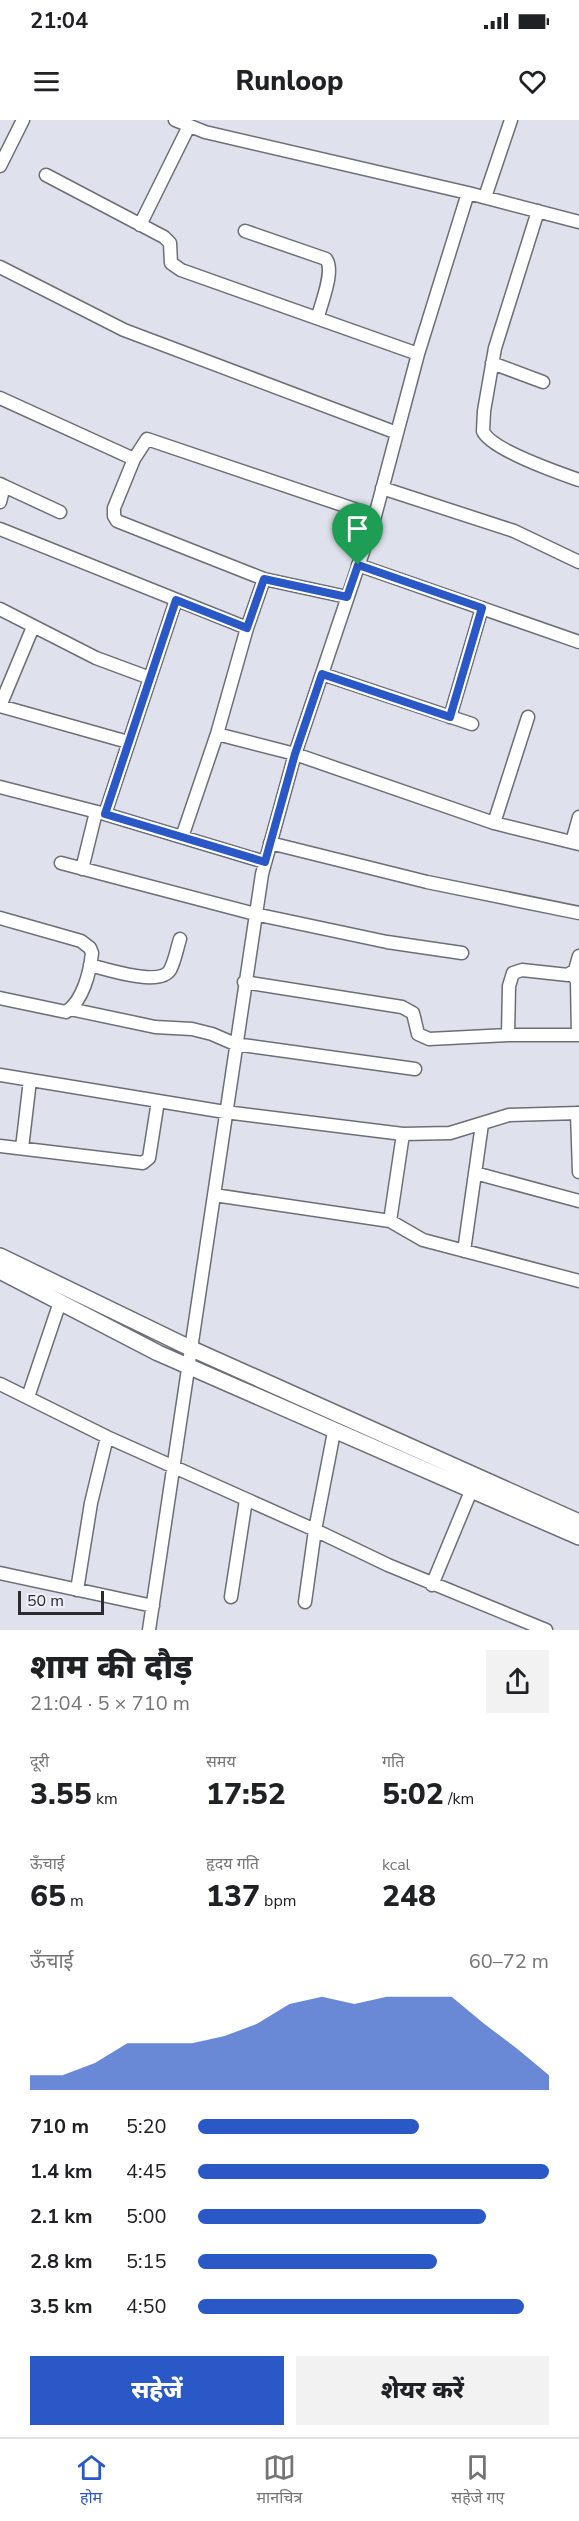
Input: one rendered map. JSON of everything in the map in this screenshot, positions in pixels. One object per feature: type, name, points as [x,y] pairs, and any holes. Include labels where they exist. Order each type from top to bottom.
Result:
[{"type":"main road","points":[[0,1256],[192,1349],[579,1522]]},
{"type":"main road","points":[[0,1271],[190,1368],[579,1537]]},
{"type":"street","points":[[0,166],[23,120]]},
{"type":"street","points":[[176,120],[579,222]]},
{"type":"street","points":[[485,197],[511,120]]},
{"type":"street","points":[[140,225],[198,125]]},
{"type":"street","points":[[46,175],[168,240],[170,259],[174,267],[418,354]]},
{"type":"street","points":[[149,1630],[190,1368],[244,982],[265,862],[295,754],[375,516],[418,354],[468,193]]},
{"type":"street","points":[[538,211],[492,363],[483,422],[485,436],[537,465],[579,480]]},
{"type":"street","points":[[245,231],[326,259],[330,264],[330,273],[318,317]]},
{"type":"street","points":[[0,267],[124,330],[397,433]]},
{"type":"street","points":[[492,363],[543,382]]},
{"type":"street","points":[[0,398],[134,459]]},
{"type":"street","points":[[347,597],[264,579],[117,521],[114,508],[134,459],[147,439],[375,516]]},
{"type":"street","points":[[0,502],[2,485],[60,512]]},
{"type":"street","points":[[382,488],[514,531],[579,562]]},
{"type":"street","points":[[0,529],[247,628]]},
{"type":"street","points":[[358,565],[579,642]]},
{"type":"street","points":[[182,837],[217,734],[247,628],[264,579]]},
{"type":"street","points":[[82,869],[176,600]]},
{"type":"street","points":[[450,717],[482,608]]},
{"type":"street","points":[[0,609],[96,658],[150,678]]},
{"type":"street","points":[[33,627],[0,706],[128,742]]},
{"type":"street","points":[[322,674],[472,724]]},
{"type":"street","points":[[494,823],[528,717]]},
{"type":"street","points":[[217,734],[295,754],[494,823],[575,843],[579,817]]},
{"type":"street","points":[[0,787],[100,813],[265,862]]},
{"type":"street","points":[[270,843],[427,882],[579,913]]},
{"type":"street","points":[[61,863],[255,914],[387,942],[462,953]]},
{"type":"street","points":[[0,918],[86,944],[92,953],[90,965],[79,996],[70,1010]]},
{"type":"street","points":[[90,965],[146,978],[160,978],[170,970],[180,939]]},
{"type":"street","points":[[572,973],[579,956]]},
{"type":"street","points":[[508,1035],[509,986],[513,973],[522,970],[561,975],[572,973]]},
{"type":"street","points":[[244,982],[402,1007],[413,1013],[418,1034],[429,1039],[508,1035],[578,1035],[577,981],[572,973]]},
{"type":"street","points":[[0,998],[59,1012],[70,1010],[154,1028],[192,1029],[212,1034],[235,1044],[415,1070]]},
{"type":"street","points":[[0,1075],[225,1112],[403,1134],[450,1133],[509,1115],[578,1113],[579,1172]]},
{"type":"street","points":[[22,1148],[30,1080]]},
{"type":"street","points":[[0,1146],[143,1163],[149,1158],[158,1101]]},
{"type":"street","points":[[464,1251],[482,1124]]},
{"type":"street","points":[[390,1221],[403,1134]]},
{"type":"street","points":[[475,1173],[579,1201]]},
{"type":"street","points":[[214,1195],[390,1221],[423,1240],[579,1281]]},
{"type":"street","points":[[28,1397],[60,1302]]},
{"type":"street","points":[[0,1384],[107,1437],[432,1585],[546,1630]]},
{"type":"street","points":[[305,1602],[315,1530],[334,1432]]},
{"type":"street","points":[[77,1590],[91,1503],[107,1437]]},
{"type":"street","points":[[432,1585],[471,1491]]},
{"type":"street","points":[[231,1598],[246,1500]]},
{"type":"street","points":[[0,1573],[153,1606]]},
{"type":"route","points":[[358,565],[482,608],[450,717],[322,674],[295,754],[265,862],[105,814],[176,600],[247,628],[264,579],[347,597],[358,565]]}]
